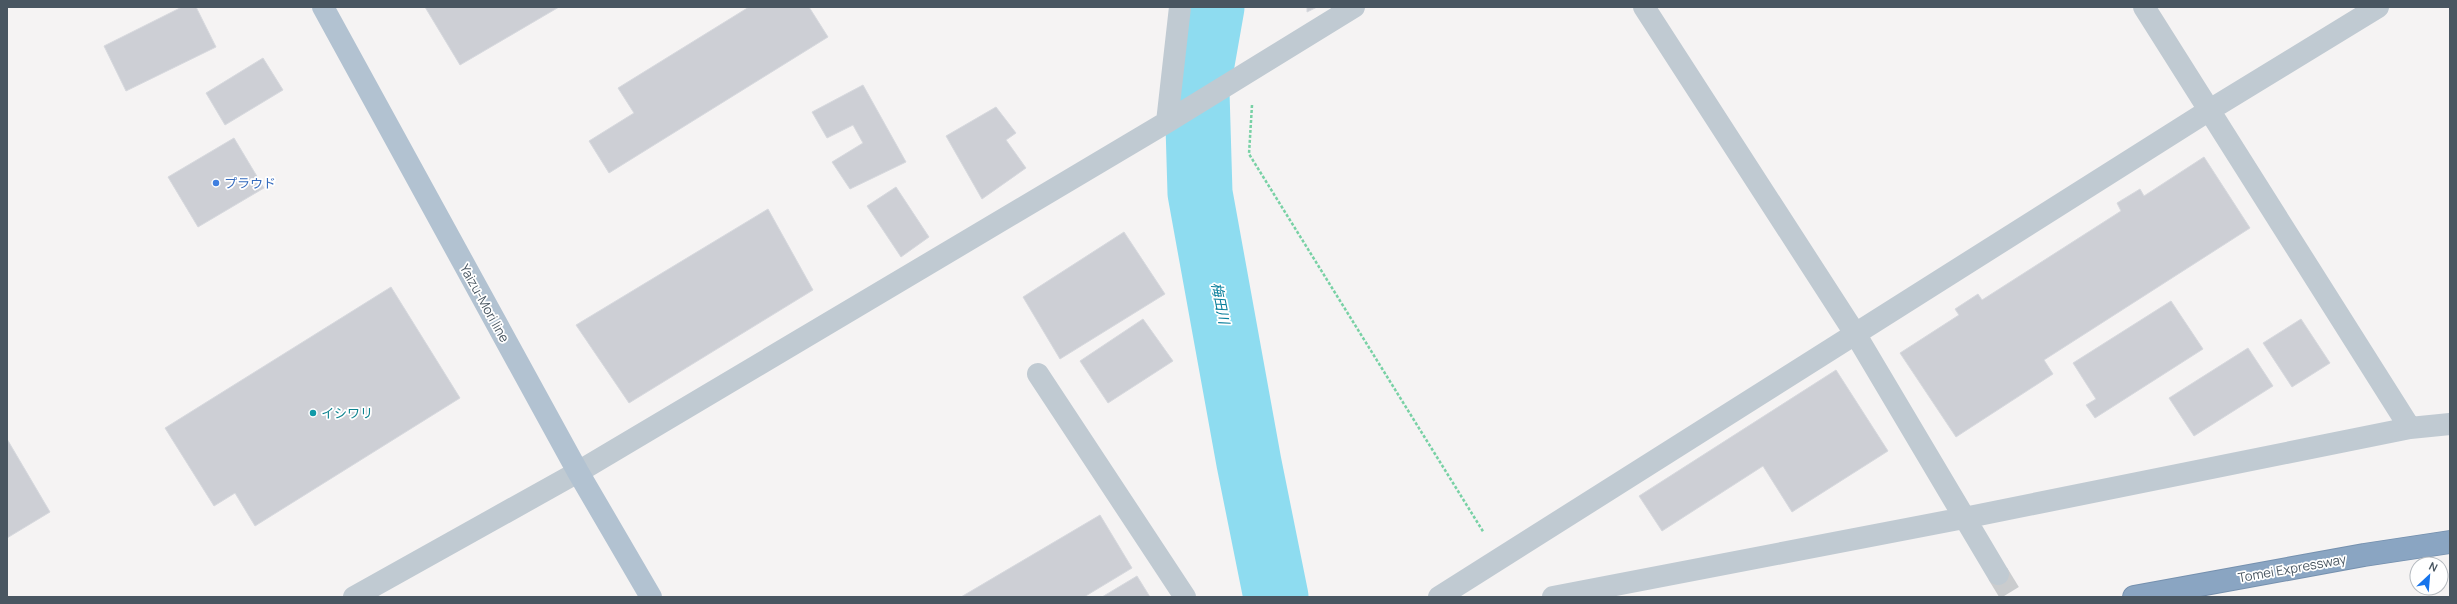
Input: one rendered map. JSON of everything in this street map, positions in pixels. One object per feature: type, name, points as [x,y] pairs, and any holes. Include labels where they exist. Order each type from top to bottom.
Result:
[{"type":"highway","name":"Tomei Expressway","points":[[2134,597],[2364,555],[2450,542]]},
{"type":"main road","name":"Yaizu-Mori line","points":[[323,7],[578,472],[651,597]]},
{"type":"street","points":[[1167,122],[1180,7]]},
{"type":"street","points":[[354,597],[578,472],[1167,122],[1354,7]]},
{"type":"street","points":[[1644,7],[1856,336],[1998,574]]},
{"type":"street","points":[[2144,7],[2208,111],[2410,428]]},
{"type":"street","points":[[1439,597],[1856,336],[2208,111],[2378,7]]},
{"type":"street","points":[[1038,374],[1185,597]]},
{"type":"street","points":[[1553,597],[1964,518],[2410,428],[2450,424]]},
{"type":"path","points":[[1253,70],[1250,154],[1500,559]]},
{"type":"building","points":[[182,7],[196,7],[216,47],[126,91],[104,46]]},
{"type":"building","points":[[425,7],[559,7],[460,65]]},
{"type":"building","points":[[749,7],[809,7],[828,37],[609,173],[589,141],[634,113],[618,88]]},
{"type":"building","points":[[1307,7],[1317,7],[1307,12]]},
{"type":"building","points":[[263,58],[283,90],[225,125],[206,93]]},
{"type":"building","points":[[863,85],[906,162],[850,189],[832,162],[863,143],[853,125],[827,138],[812,112]]},
{"type":"building","points":[[996,107],[1016,133],[1006,140],[1026,168],[982,199],[946,136]]},
{"type":"building","name":"プラウド","points":[[234,138],[264,188],[198,227],[168,177]]},
{"type":"building","points":[[2204,157],[2250,228],[2044,360],[2053,374],[1956,437],[1900,353],[1959,315],[1955,309],[1978,294],[1982,300],[2121,211],[2117,203],[2140,189],[2144,196]]},
{"type":"building","points":[[896,187],[929,237],[901,257],[867,206]]},
{"type":"building","points":[[768,209],[813,290],[629,403],[576,325]]},
{"type":"building","points":[[1124,232],[1165,294],[1060,359],[1023,297]]},
{"type":"building","name":"イシワリ","points":[[391,287],[460,398],[255,526],[235,493],[214,506],[165,428]]},
{"type":"building","points":[[2171,301],[2203,349],[2095,418],[2086,405],[2096,399],[2073,363]]},
{"type":"building","points":[[1143,319],[1173,361],[1108,403],[1080,361]]},
{"type":"building","points":[[2301,319],[2330,363],[2292,387],[2263,343]]},
{"type":"building","points":[[2248,348],[2273,386],[2194,436],[2169,398]]},
{"type":"building","points":[[1836,370],[1888,451],[1792,512],[1763,466],[1662,531],[1639,496]]},
{"type":"building","points":[[7,439],[50,512],[7,538]]},
{"type":"building","points":[[1100,515],[1132,568],[1084,597],[961,597]]},
{"type":"building","points":[[1137,576],[1150,597],[1102,597]]},
{"type":"waterway","name":"梅田川","points":[[1212,7],[1197,92],[1200,193],[1249,463],[1276,597]]},
{"type":"tunnel","points":[[1998,574],[2012,597]]},
{"type":"place","name":"プラウド","points":[[216,183]]},
{"type":"place","name":"イシワリ","points":[[313,413]]}]
